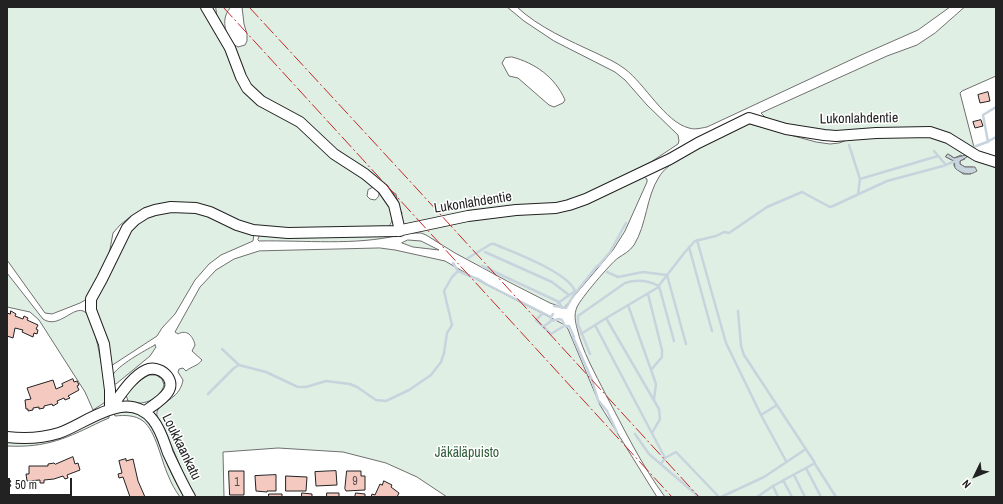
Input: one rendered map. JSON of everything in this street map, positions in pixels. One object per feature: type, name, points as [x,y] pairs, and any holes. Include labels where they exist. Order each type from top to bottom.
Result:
[{"type":"street","points":[[206,7],[230,48],[241,77],[247,88],[261,100],[296,119],[334,154],[365,174],[383,189],[394,205],[400,231]]},
{"type":"street","name":"Lukonlahdentie","points":[[110,409],[104,344],[91,310],[90,302],[123,234],[131,224],[150,211],[161,208],[190,207],[203,209],[237,225],[264,232],[288,233],[400,231],[455,218],[516,210],[556,208],[576,203],[670,159],[694,145],[749,118],[786,129],[836,136],[876,133],[930,132],[948,138],[977,156],[990,161],[996,161]]},
{"type":"street","points":[[7,437],[36,437],[58,433],[110,409],[119,407],[144,412],[165,396],[170,388],[168,377],[163,372],[156,369],[147,370],[136,378],[110,409]]},
{"type":"street","name":"Loukkaankatu","points":[[144,412],[152,418],[157,426],[175,468],[190,497]]},
{"type":"green space","points":[[7,7],[202,7],[220,36],[238,79],[378,188],[392,212],[391,223],[388,227],[256,229],[212,209],[145,209],[130,217],[113,233],[108,260],[87,299],[52,314],[45,313],[7,260]],"holes":[[[374,187],[379,192],[378,197],[375,200],[370,199],[367,196],[368,190]]]},
{"type":"green space","points":[[216,7],[231,7],[226,15],[225,28],[231,41],[238,47],[245,45],[247,41],[242,7],[507,7],[524,21],[554,41],[615,72],[625,80],[647,105],[678,135],[679,141],[678,144],[651,162],[570,202],[404,226],[400,219],[402,213],[398,206],[396,194],[263,97],[251,86],[239,63],[236,49],[230,40],[217,16]],"holes":[[[512,57],[536,67],[550,78],[561,92],[565,100],[563,103],[554,107],[549,105],[518,78],[509,76],[502,63],[505,58]]]},
{"type":"green space","points":[[517,7],[950,7],[918,30],[707,127],[694,129],[680,124],[663,111],[633,76],[622,67],[611,60],[544,27]]},
{"type":"green space","points":[[965,7],[996,7],[996,76],[960,93],[975,151],[950,136],[833,132],[805,129],[775,122],[765,117],[761,113],[887,56],[917,45],[935,33]]},
{"type":"green space","points":[[746,123],[816,142],[830,144],[839,143],[850,139],[926,135],[942,140],[972,157],[996,168],[996,497],[665,497],[634,447],[585,354],[579,337],[575,315],[577,307],[596,281],[614,261],[629,251],[634,245],[642,228],[651,193],[659,177],[677,160]],"holes":[[[947,155],[954,158],[961,155],[965,159],[960,161],[960,164],[965,167],[973,167],[971,174],[963,174],[954,166],[954,161],[946,157]]]},
{"type":"green space","points":[[642,177],[647,179],[647,182],[625,231],[613,250],[564,308],[550,303],[507,281],[455,253],[426,235],[421,233],[412,233],[459,220],[563,211]]},
{"type":"green space","points":[[169,210],[195,210],[254,234],[253,241],[221,255],[209,264],[195,280],[175,314],[157,336],[111,366],[95,312],[95,299],[128,232],[146,218]]},
{"type":"green space","points":[[260,235],[400,235],[365,240],[330,242],[259,241]]},
{"type":"green space","points":[[408,240],[421,241],[439,250],[413,247],[402,243]]},
{"type":"green space","name":"Jäkäläpuisto","points":[[380,248],[445,261],[485,284],[565,325],[600,405],[657,497],[447,497],[417,477],[386,463],[343,452],[278,448],[223,452],[224,497],[196,497],[186,480],[164,428],[157,417],[157,413],[158,409],[180,389],[183,380],[178,372],[179,369],[183,368],[186,371],[199,364],[202,360],[192,351],[195,345],[191,336],[184,332],[178,334],[175,332],[200,287],[216,270],[234,259],[259,251]]},
{"type":"green space","points":[[7,273],[43,319],[49,322],[60,320],[76,311],[81,310],[89,317],[93,326],[102,365],[107,397],[104,403],[93,410],[85,392],[39,320],[30,312],[7,307]]},
{"type":"green space","points":[[155,345],[156,347],[150,356],[116,384],[114,384],[112,376],[120,367]]},
{"type":"green space","points":[[149,375],[156,375],[162,379],[164,385],[159,395],[144,403],[133,403],[128,401],[126,395],[139,381]]},
{"type":"green space","points":[[122,412],[138,414],[143,417],[152,427],[156,433],[168,466],[184,497],[180,497],[172,484],[165,469],[155,439],[148,426],[137,418],[115,416],[114,414]]},
{"type":"green space","points":[[109,415],[109,418],[56,441],[34,445],[7,446],[7,442],[25,443]]},
{"type":"shaded area","points":[[948,154],[954,158],[966,155],[967,157],[960,161],[960,164],[965,167],[975,167],[977,171],[969,174],[960,172],[955,168],[954,161],[946,157]]},
{"type":"building","points":[[988,92],[990,101],[980,103],[978,95]]},
{"type":"building","points":[[981,120],[983,126],[975,128],[973,122]]},
{"type":"building","points":[[11,311],[16,314],[15,316],[23,319],[24,316],[28,318],[27,320],[38,325],[36,329],[38,330],[37,334],[34,333],[33,337],[22,332],[23,330],[15,328],[13,338],[7,336],[7,313],[10,314]]},
{"type":"building","points":[[73,379],[74,382],[77,381],[79,390],[68,396],[70,398],[65,400],[64,398],[57,401],[58,403],[53,406],[52,404],[44,406],[44,408],[33,408],[33,410],[28,411],[28,409],[26,409],[25,400],[31,399],[27,388],[53,380],[56,389],[63,386],[62,384]]},
{"type":"building","points":[[73,457],[75,464],[78,463],[80,470],[67,475],[68,478],[65,479],[63,476],[44,480],[44,483],[40,483],[40,480],[27,481],[26,474],[29,474],[29,466],[48,466],[48,464],[55,464]]},
{"type":"building","points":[[126,459],[126,461],[133,459],[138,481],[145,497],[130,497],[123,477],[119,478],[118,474],[122,473],[119,461]]},
{"type":"building","points":[[229,471],[244,471],[244,495],[230,495]]},
{"type":"building","points":[[336,471],[337,485],[316,486],[315,472]]},
{"type":"building","points":[[347,471],[361,471],[361,476],[365,476],[365,490],[346,491]]},
{"type":"building","points":[[276,475],[276,491],[256,491],[255,476]]},
{"type":"building","points":[[286,476],[307,477],[306,491],[286,491]]},
{"type":"building","points":[[7,479],[11,481],[9,484],[11,485],[7,492]]},
{"type":"building","points":[[384,481],[392,485],[391,487],[399,493],[397,497],[371,497],[372,494],[375,495],[380,484],[382,485]]},
{"type":"building","points":[[302,493],[312,494],[312,497],[302,497]]},
{"type":"building","points":[[327,493],[339,493],[339,497],[327,497]]},
{"type":"building","points":[[356,493],[365,494],[365,497],[355,497]]},
{"type":"building","points":[[269,494],[282,494],[282,497],[269,497]]},
{"type":"waterway","points":[[988,142],[983,115],[996,107]]},
{"type":"waterway","points":[[971,148],[996,137]]},
{"type":"waterway","points":[[849,145],[860,179]]},
{"type":"waterway","points":[[934,151],[946,165]]},
{"type":"waterway","points":[[858,194],[860,179],[938,156]]},
{"type":"waterway","points":[[581,334],[657,288],[695,241],[716,236],[724,232],[729,233],[767,207],[802,192],[830,207],[887,181],[943,166],[958,160]]},
{"type":"waterway","points":[[599,265],[610,252],[626,223]]},
{"type":"waterway","points":[[697,240],[726,343],[761,415],[786,461]]},
{"type":"waterway","points":[[468,258],[491,244],[494,244],[539,263],[562,277],[575,291]]},
{"type":"waterway","points":[[689,247],[712,331]]},
{"type":"waterway","points":[[485,252],[552,282],[569,295]]},
{"type":"waterway","points":[[453,263],[458,271]]},
{"type":"waterway","points":[[554,306],[566,308],[573,296],[597,266],[600,265]]},
{"type":"waterway","points":[[482,266],[559,302],[562,308]]},
{"type":"waterway","points":[[208,394],[234,368],[239,365],[266,372],[298,387],[306,387],[326,381],[350,384],[376,400],[386,401],[409,390],[431,375],[441,362],[447,333],[452,325],[444,291],[452,277],[458,271],[478,279],[551,317]]},
{"type":"waterway","points":[[607,272],[618,277],[643,272],[667,275],[686,344]]},
{"type":"waterway","points":[[590,354],[578,324],[578,316],[625,283],[634,281],[646,281],[659,286],[674,341]]},
{"type":"waterway","points":[[558,303],[575,291]]},
{"type":"waterway","points":[[648,294],[662,350],[662,357],[651,370]]},
{"type":"waterway","points":[[628,305],[656,384],[654,399]]},
{"type":"waterway","points":[[738,311],[741,346],[744,355],[815,463],[773,486],[757,497]]},
{"type":"waterway","points":[[543,313],[536,320],[551,334],[564,326],[569,326],[574,337]]},
{"type":"waterway","points":[[543,327],[551,321],[553,314]]},
{"type":"waterway","points":[[606,318],[659,409],[660,419],[652,433]]},
{"type":"waterway","points":[[551,321],[559,319],[562,320],[565,326]]},
{"type":"waterway","points":[[595,325],[665,458]]},
{"type":"waterway","points":[[573,337],[592,380],[598,400],[607,411],[617,432]]},
{"type":"waterway","points":[[222,349],[239,365]]},
{"type":"waterway","points":[[761,415],[777,405]]},
{"type":"waterway","points":[[635,434],[649,454],[699,497]]},
{"type":"waterway","points":[[721,497],[764,477],[806,449]]},
{"type":"waterway","points":[[661,464],[665,458],[676,452],[719,497]]},
{"type":"waterway","points":[[815,464],[836,497]]},
{"type":"waterway","points":[[806,468],[821,497]]},
{"type":"waterway","points":[[794,475],[805,497]]},
{"type":"waterway","points":[[783,480],[792,497]]},
{"type":"waterway","points":[[773,486],[778,497]]},
{"type":"power","points":[[223,7],[672,497]]},
{"type":"power","points":[[249,7],[699,497]]}]
